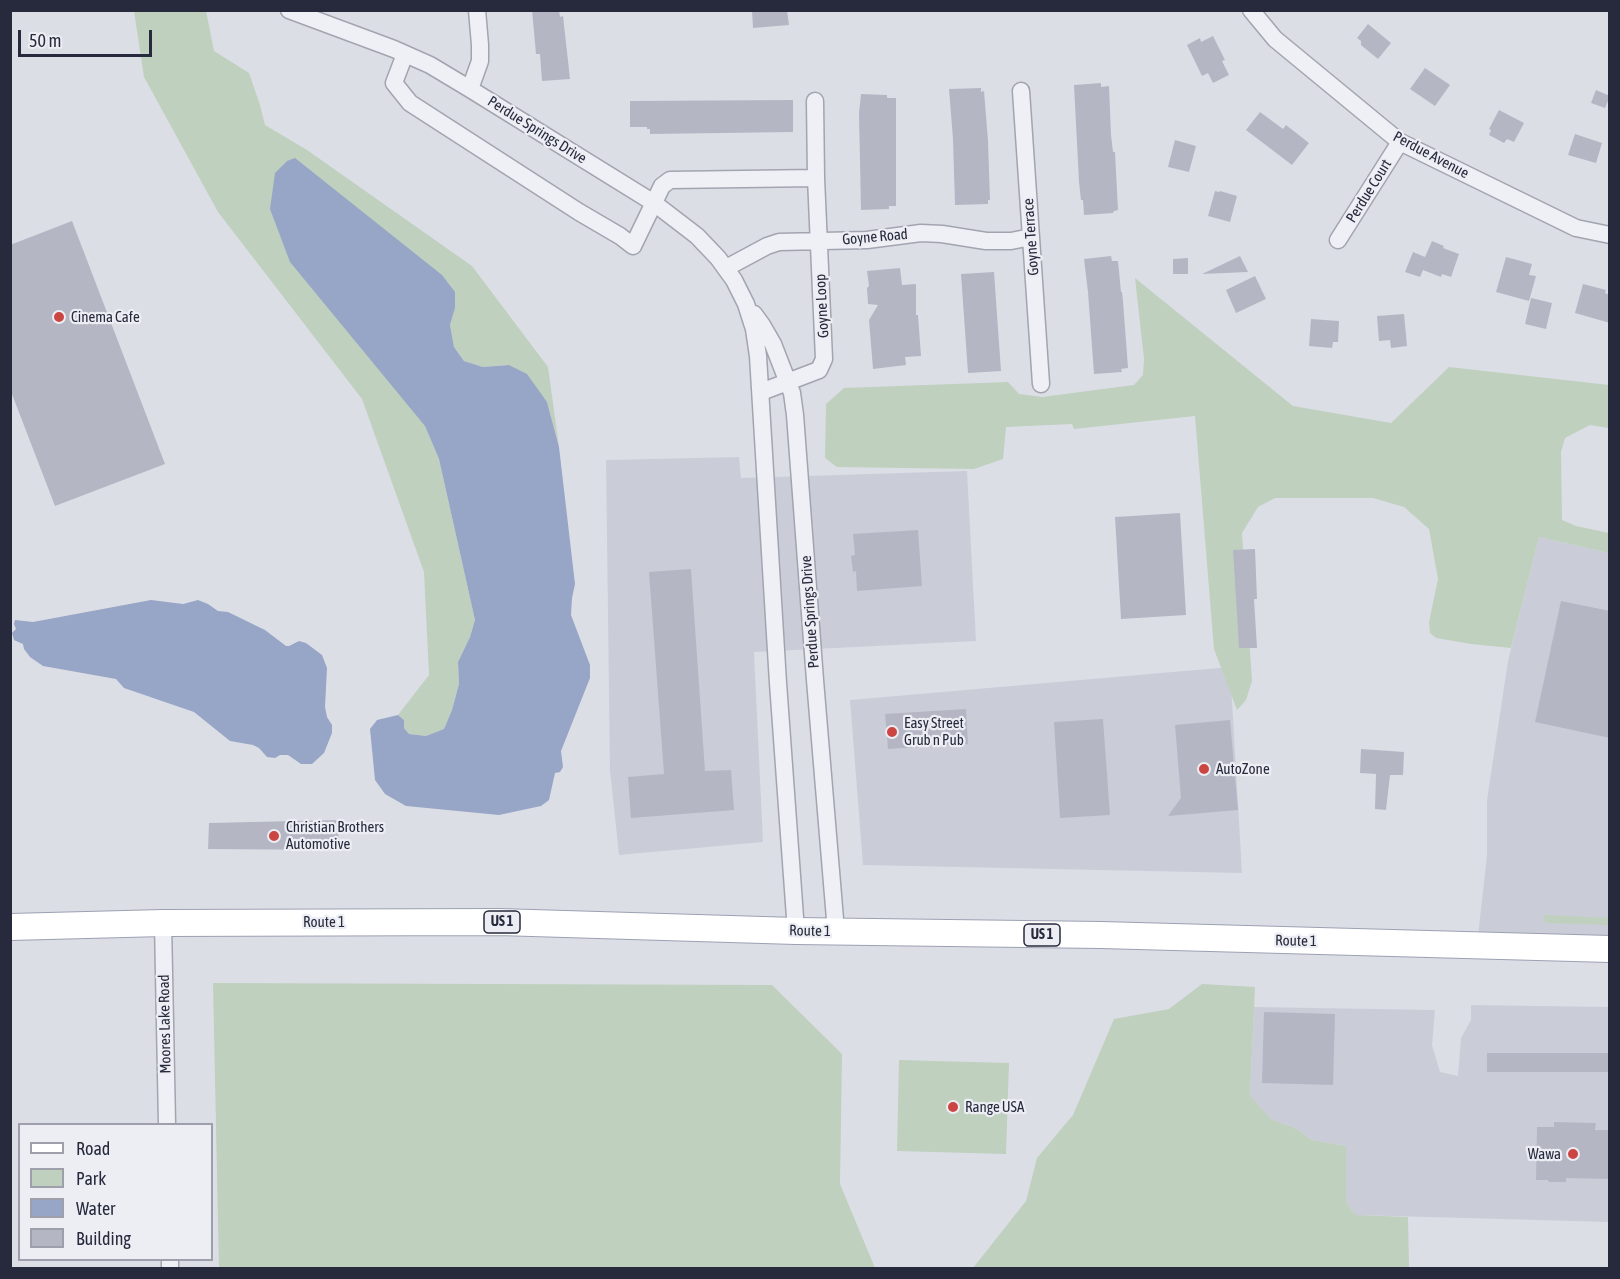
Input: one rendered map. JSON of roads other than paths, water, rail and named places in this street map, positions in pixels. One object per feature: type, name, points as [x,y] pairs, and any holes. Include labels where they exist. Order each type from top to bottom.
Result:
[{"type":"main road","name":"Route 1","points":[[10,927],[488,922],[1610,949]]},
{"type":"street","name":"Perdue Springs Drive","points":[[289,10],[405,54],[430,65],[470,88],[654,203],[697,236],[734,280],[746,304],[754,329],[758,356],[796,931]]},
{"type":"street","points":[[470,88],[480,61],[477,10]]},
{"type":"street","name":"Perdue Avenue","points":[[1251,10],[1275,39],[1400,142],[1576,228],[1610,235]]},
{"type":"street","points":[[405,54],[394,83],[410,102],[633,246],[662,186],[670,180],[816,178]]},
{"type":"street","name":"Goyne Terrace","points":[[1021,91],[1041,384]]},
{"type":"street","name":"Goyne Loop","points":[[761,392],[819,370],[824,359],[815,101]]},
{"type":"street","name":"Perdue Court","points":[[1338,240],[1400,142]]},
{"type":"street","name":"Goyne Road","points":[[726,268],[766,246],[788,241],[875,239],[921,233],[986,241],[1011,241],[1031,237]]},
{"type":"street","name":"Perdue Springs Drive","points":[[746,304],[773,344],[792,393],[836,932]]},
{"type":"street","name":"Moores Lake Road","points":[[163,924],[167,1123]]},
{"type":"water","points":[[295,158],[442,275],[455,292],[455,308],[450,325],[454,347],[464,361],[483,367],[509,365],[527,374],[547,402],[559,447],[575,584],[571,615],[590,665],[590,678],[561,751],[563,767],[560,772],[555,773],[549,800],[541,806],[499,815],[406,806],[385,794],[375,780],[370,729],[377,720],[398,715],[404,720],[404,728],[409,734],[426,736],[444,729],[459,684],[458,662],[475,620],[439,459],[425,426],[290,262],[270,209],[275,173],[287,161]]},
{"type":"water","points":[[151,600],[183,604],[198,600],[218,611],[228,612],[265,630],[286,646],[299,641],[306,643],[322,655],[327,668],[325,707],[332,725],[332,733],[324,753],[312,764],[301,764],[288,755],[267,757],[253,745],[230,741],[194,712],[124,688],[116,679],[43,666],[30,657],[23,644],[14,640],[12,633],[16,629],[15,620],[33,622]]},
{"type":"place","name":"Cinema Cafe","points":[[59,317]]},
{"type":"place","name":"Easy Street Grub n Pub","points":[[892,732]]},
{"type":"place","name":"AutoZone","points":[[1204,769]]},
{"type":"place","name":"Christian Brothers Automotive","points":[[274,836]]},
{"type":"place","name":"Range USA","points":[[953,1107]]},
{"type":"place","name":"Wawa","points":[[1573,1154]]}]
